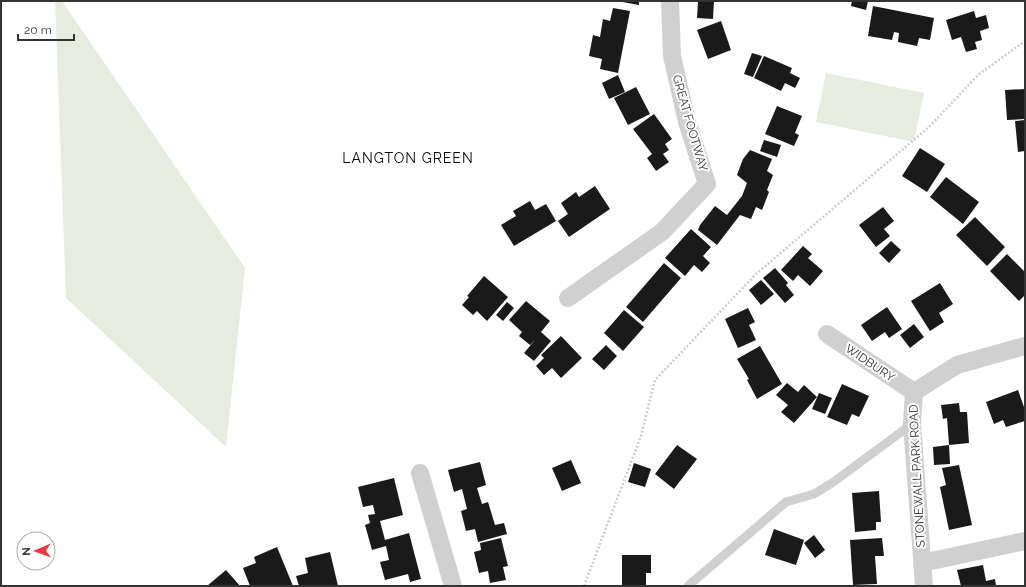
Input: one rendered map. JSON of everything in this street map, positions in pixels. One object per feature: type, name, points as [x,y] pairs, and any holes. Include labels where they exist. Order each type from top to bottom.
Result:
[{"type":"street","name":"GREAT FOOTWAY","points":[[568,298],[662,232],[707,184],[687,122],[672,56],[670,1]]},
{"type":"street","name":"WIDBURY","points":[[827,334],[914,392]]},
{"type":"street","name":"STONEWALL PARK ROAD","points":[[924,586],[912,424],[914,392],[957,365],[1025,346]]},
{"type":"street","points":[[420,474],[453,586]]},
{"type":"street","points":[[922,563],[1025,541]]},
{"type":"lane","points":[[688,586],[786,502],[814,494],[912,424]]},
{"type":"path","points":[[584,586],[641,436],[655,380],[756,274],[929,127],[978,75],[1025,40]]},
{"type":"shaded area","points":[[55,1],[62,1],[245,268],[226,447],[66,298]]},
{"type":"shaded area","points":[[826,73],[924,93],[914,142],[816,122]]},
{"type":"building","points":[[617,1],[639,1],[639,5]]},
{"type":"building","points":[[698,1],[714,1],[713,19],[697,18]]},
{"type":"building","points":[[852,1],[868,1],[866,10],[851,6]]},
{"type":"building","points":[[873,6],[934,18],[930,40],[919,38],[917,46],[898,42],[899,33],[894,32],[892,40],[868,36]]},
{"type":"building","points":[[613,8],[630,11],[618,73],[600,69],[602,59],[589,56],[593,35],[600,37],[603,19],[610,21]]},
{"type":"building","points":[[974,11],[976,18],[986,15],[989,28],[980,31],[982,40],[975,42],[977,49],[966,52],[961,37],[952,40],[946,20]]},
{"type":"building","points":[[721,21],[731,50],[708,59],[697,30]]},
{"type":"building","points":[[752,53],[762,56],[753,77],[744,74]]},
{"type":"building","points":[[764,56],[792,68],[790,73],[800,78],[795,88],[785,83],[781,91],[754,78]]},
{"type":"building","points":[[618,75],[625,92],[609,99],[602,83]]},
{"type":"building","points":[[636,87],[650,114],[628,125],[614,98]]},
{"type":"building","points":[[1025,89],[1025,119],[1007,120],[1005,90]]},
{"type":"building","points":[[777,106],[802,116],[795,133],[799,135],[794,146],[765,134]]},
{"type":"building","points":[[654,114],[672,139],[665,144],[669,150],[663,154],[669,162],[656,171],[647,158],[652,154],[633,129]]},
{"type":"building","points":[[1025,120],[1025,151],[1018,152],[1015,121]]},
{"type":"building","points":[[764,140],[781,145],[777,157],[760,151]]},
{"type":"building","points":[[920,148],[945,164],[927,192],[902,176]]},
{"type":"building","points":[[750,150],[772,159],[767,171],[773,175],[767,190],[769,192],[762,210],[756,207],[751,219],[740,215],[717,245],[698,230],[700,225],[715,206],[727,215],[742,196],[747,183],[737,175],[743,159]]},
{"type":"building","points":[[946,177],[979,202],[963,224],[930,197]]},
{"type":"building","points":[[595,186],[610,209],[569,237],[558,221],[568,214],[561,203],[576,192],[579,197]]},
{"type":"building","points":[[530,201],[535,210],[546,204],[556,221],[514,246],[501,225],[516,216],[513,211]]},
{"type":"building","points":[[883,207],[894,221],[884,229],[890,236],[876,247],[859,225]]},
{"type":"building","points":[[975,217],[1005,247],[987,266],[956,235]]},
{"type":"building","points":[[691,229],[711,247],[703,256],[710,263],[702,272],[694,265],[685,276],[665,258]]},
{"type":"building","points":[[891,241],[901,250],[889,263],[879,253]]},
{"type":"building","points":[[803,246],[812,254],[808,258],[823,271],[810,286],[798,275],[793,281],[781,270]]},
{"type":"building","points":[[1007,254],[1025,272],[1025,295],[1019,301],[990,271]]},
{"type":"building","points":[[664,263],[681,278],[643,322],[626,307]]},
{"type":"building","points":[[775,268],[788,283],[786,285],[794,295],[785,303],[763,278]]},
{"type":"building","points":[[484,276],[508,297],[487,321],[477,311],[473,315],[462,305],[469,297],[467,296]]},
{"type":"building","points":[[761,280],[774,294],[761,305],[749,290]]},
{"type":"building","points":[[940,283],[953,304],[939,313],[944,322],[930,331],[911,301]]},
{"type":"building","points":[[526,301],[550,321],[541,332],[551,341],[534,361],[524,353],[535,340],[530,345],[519,336],[522,332],[509,320]]},
{"type":"building","points":[[507,302],[514,308],[503,321],[496,315]]},
{"type":"building","points":[[887,307],[902,329],[889,338],[885,332],[872,341],[861,325]]},
{"type":"building","points":[[748,308],[755,322],[749,325],[756,340],[738,348],[725,319]]},
{"type":"building","points":[[624,310],[644,327],[623,351],[604,333]]},
{"type":"building","points":[[914,324],[924,337],[910,348],[900,335]]},
{"type":"building","points":[[561,336],[582,358],[561,378],[552,368],[544,375],[536,366],[544,358],[541,355]]},
{"type":"building","points":[[606,345],[617,356],[604,370],[592,359]]},
{"type":"building","points":[[760,346],[782,384],[757,399],[747,380],[749,379],[737,359]]},
{"type":"building","points":[[787,383],[798,392],[804,385],[817,397],[794,423],[781,412],[788,405],[776,395]]},
{"type":"building","points":[[842,384],[869,396],[859,417],[852,414],[847,425],[827,417]]},
{"type":"building","points":[[1018,390],[1025,410],[1025,421],[1006,427],[1003,420],[994,424],[986,402]]},
{"type":"building","points":[[819,393],[832,398],[825,414],[812,409]]},
{"type":"building","points":[[959,403],[960,412],[967,412],[969,443],[949,445],[947,418],[943,419],[941,405]]},
{"type":"building","points":[[677,445],[697,459],[674,489],[655,474]]},
{"type":"building","points":[[949,445],[950,464],[934,465],[933,447]]},
{"type":"building","points":[[571,460],[581,483],[562,491],[552,468]]},
{"type":"building","points":[[480,462],[486,485],[477,488],[482,504],[488,502],[495,525],[504,523],[507,534],[478,542],[475,529],[466,531],[461,511],[467,509],[462,489],[454,492],[448,470]]},
{"type":"building","points":[[634,463],[651,469],[645,487],[628,482]]},
{"type":"building","points":[[959,465],[972,525],[949,530],[940,487],[946,485],[942,468]]},
{"type":"building","points":[[394,478],[403,515],[380,521],[385,540],[409,533],[421,579],[410,582],[408,574],[385,580],[380,562],[389,560],[386,546],[372,550],[365,525],[370,523],[368,515],[375,514],[373,505],[363,507],[358,487]]},
{"type":"building","points":[[879,491],[881,522],[876,522],[876,530],[855,532],[852,493]]},
{"type":"building","points":[[774,529],[804,540],[796,565],[765,555]]},
{"type":"building","points":[[814,535],[825,550],[815,558],[804,543]]},
{"type":"building","points":[[501,538],[508,566],[503,567],[506,580],[490,583],[488,571],[479,573],[474,552],[481,550],[480,543]]},
{"type":"building","points":[[882,538],[884,556],[875,556],[877,584],[853,585],[850,540]]},
{"type":"building","points":[[277,547],[293,586],[250,586],[243,568],[256,563],[254,557]]},
{"type":"building","points":[[330,552],[338,586],[299,586],[296,576],[308,573],[305,558]]},
{"type":"building","points":[[622,555],[651,555],[651,573],[646,573],[646,586],[622,586]]},
{"type":"building","points":[[983,565],[986,581],[995,579],[996,586],[961,586],[957,570]]},
{"type":"building","points":[[226,570],[240,586],[207,586]]},
{"type":"district","name":"LANGTON GREEN","points":[[408,158]]}]
